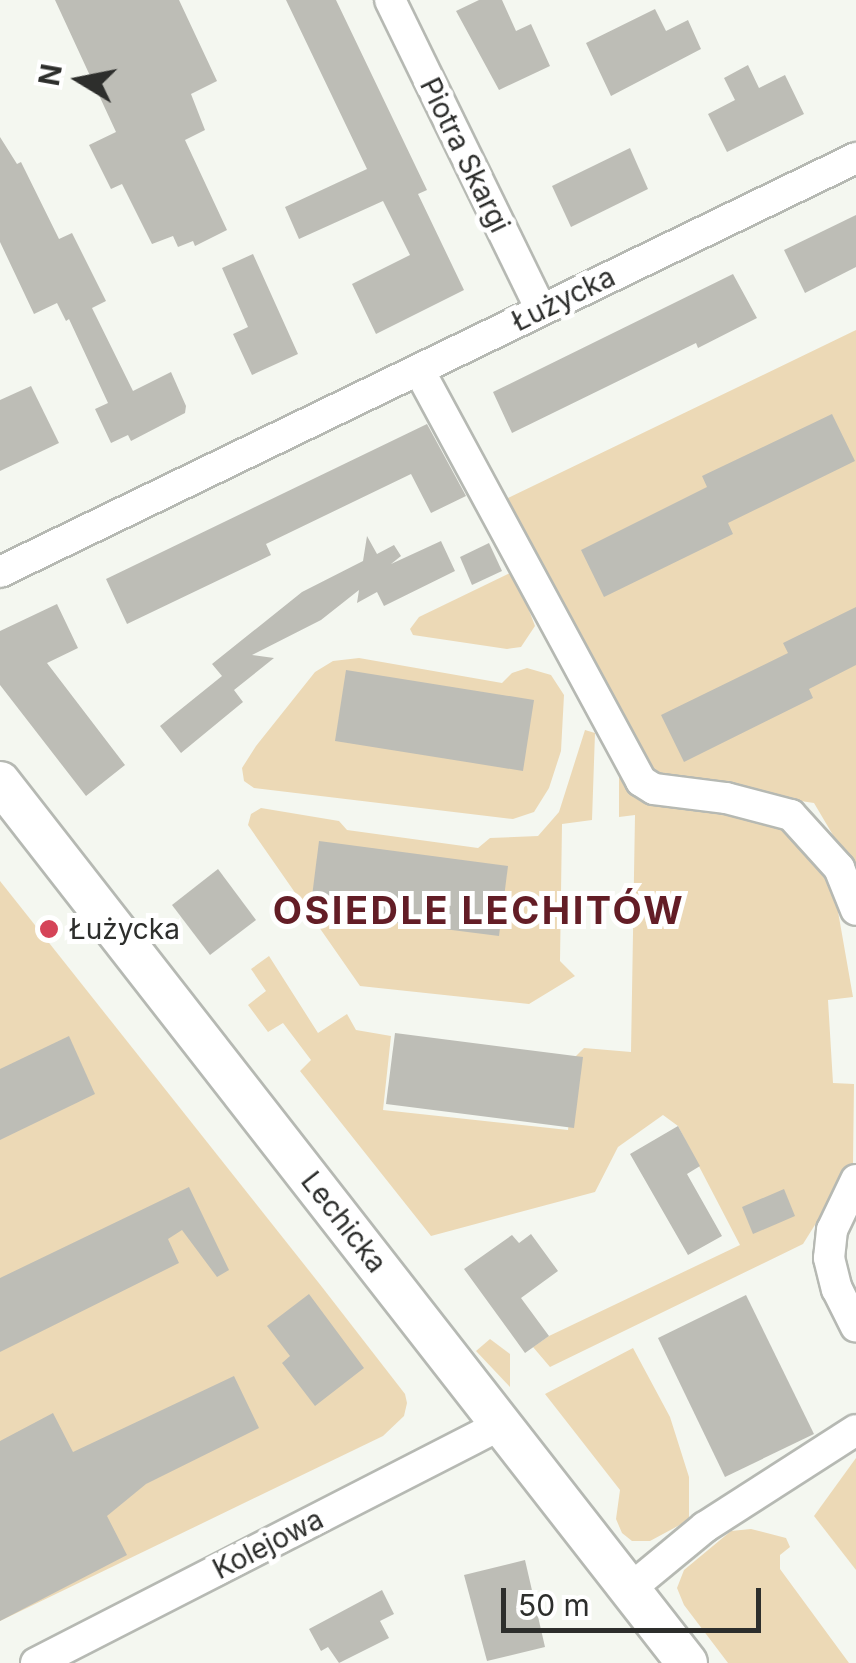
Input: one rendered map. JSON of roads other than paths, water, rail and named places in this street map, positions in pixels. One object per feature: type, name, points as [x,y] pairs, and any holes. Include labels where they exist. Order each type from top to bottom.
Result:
[{"type":"street","name":"Piotra Skargi","points":[[390,0],[541,309]]},
{"type":"street","name":"Łużycka","points":[[0,572],[856,158]]},
{"type":"street","points":[[420,372],[641,781],[654,789],[726,798],[791,816],[839,868],[856,910]]},
{"type":"street","name":"Lechicka","points":[[0,782],[687,1663]]},
{"type":"street","points":[[856,1180],[832,1230],[829,1258],[837,1290],[856,1327]]},
{"type":"street","name":"Kolejowa","points":[[36,1663],[500,1424]]},
{"type":"street","points":[[630,1589],[705,1527],[856,1430]]},
{"type":"place","name":"Łużycka","points":[[49,929]]},
{"type":"district","name":"OSIEDLE LECHITÓW","points":[[479,911]]}]
